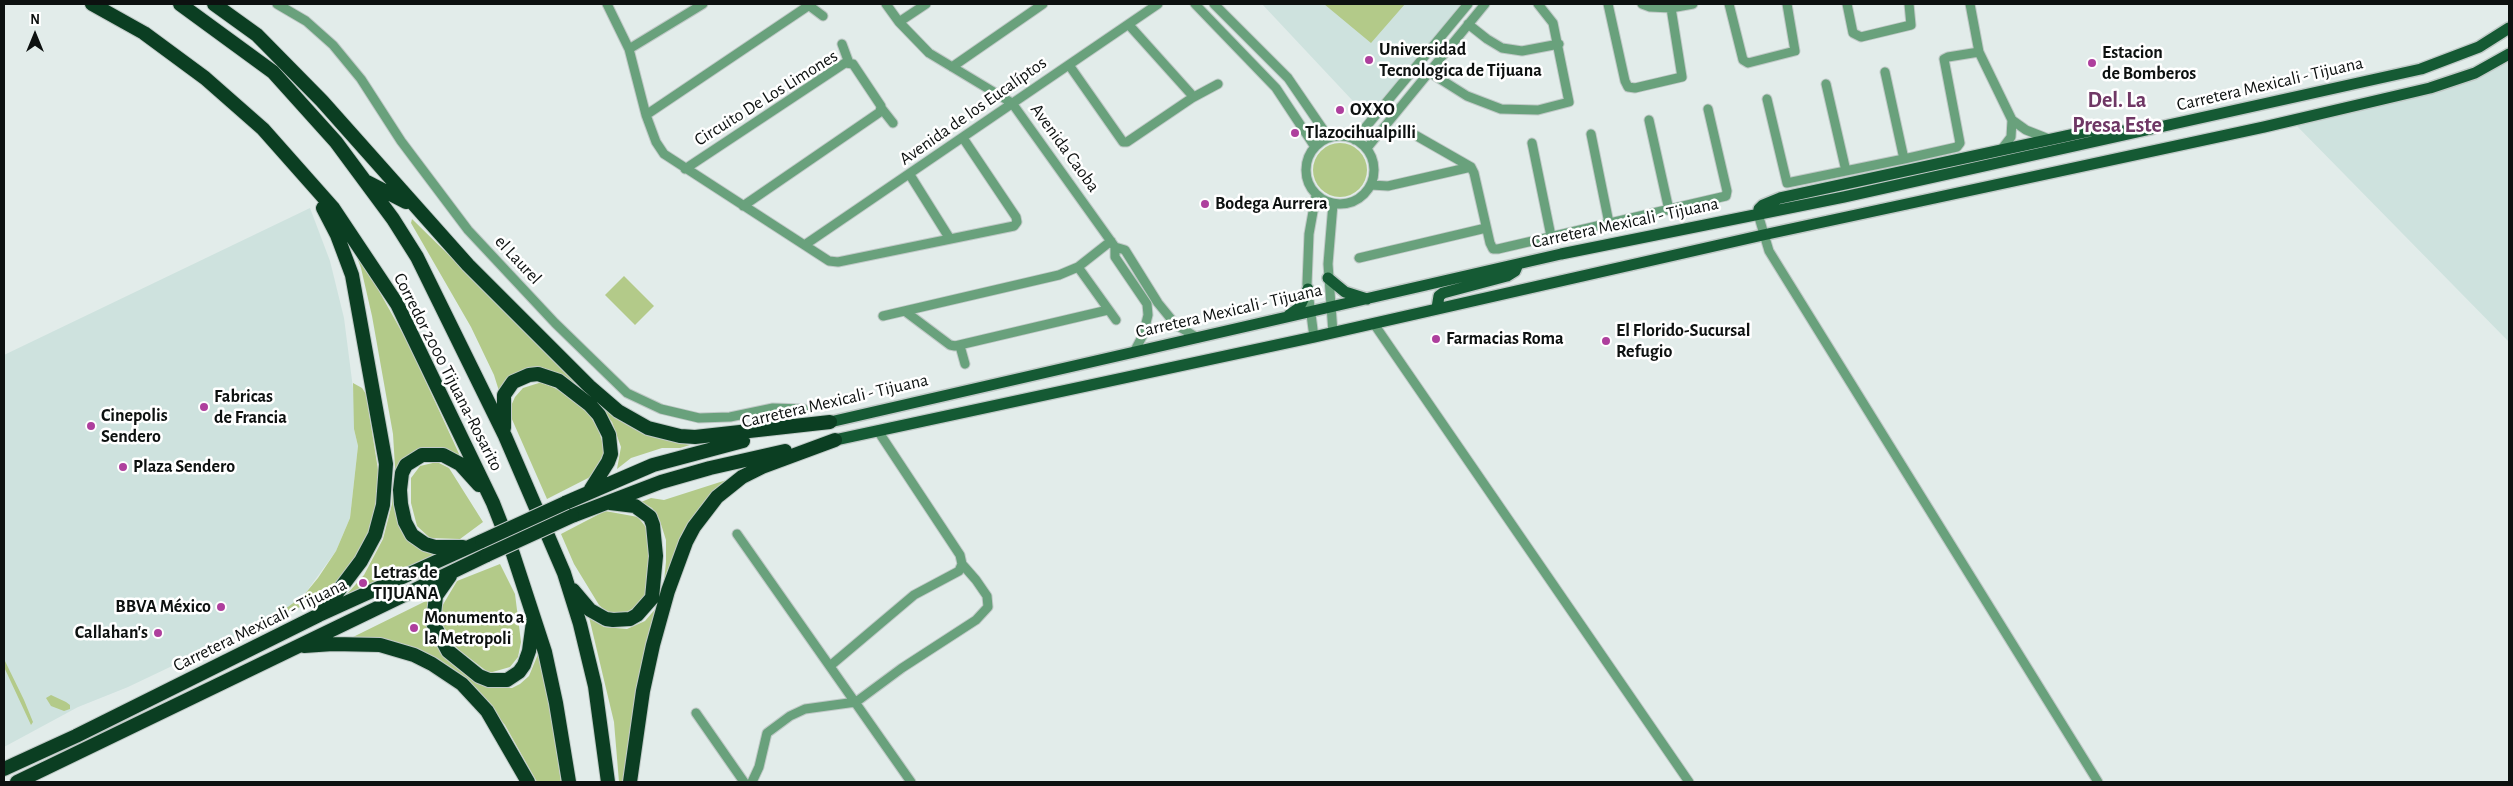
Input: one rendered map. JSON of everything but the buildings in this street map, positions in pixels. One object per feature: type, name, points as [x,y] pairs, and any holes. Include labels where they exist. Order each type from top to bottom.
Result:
[{"type":"highway","name":"Corredor 2000 Tijuana-Rosarito","points":[[92,4],[144,33],[205,78],[263,129],[333,208],[397,304],[493,504],[534,611],[556,703],[569,782]]},
{"type":"highway","name":"Corredor 2000 Tijuana-Rosarito","points":[[180,4],[273,72],[336,142],[417,257],[505,436],[567,584],[580,624],[595,686],[608,782]]},
{"type":"highway","points":[[214,4],[257,35],[322,101],[468,265],[589,386],[606,402],[631,419],[665,433],[695,437],[830,422]]},
{"type":"highway","points":[[322,101],[336,142]]},
{"type":"highway","points":[[301,171],[337,234],[352,275],[386,464],[385,490],[375,535],[357,567],[319,616]]},
{"type":"highway","points":[[365,181],[417,209]]},
{"type":"highway","points":[[505,436],[503,403],[508,388],[513,382],[528,375],[538,374],[559,380],[590,405],[599,415],[609,435],[611,454],[608,462],[588,492]]},
{"type":"highway","name":"Carretera Mexicali - Tijuana","points":[[4,769],[76,736],[319,616],[588,492],[653,465],[703,450],[830,422]]},
{"type":"highway","points":[[630,782],[643,691],[653,645],[668,591],[694,526],[717,497],[742,477],[762,467],[835,440]]},
{"type":"highway","name":"Carretera Mexicali - Tijuana","points":[[17,782],[487,555],[604,502],[710,468],[835,440]]},
{"type":"highway","points":[[477,544],[435,547],[425,544],[412,535],[405,522],[401,504],[402,473],[406,465],[422,455],[443,455],[452,458],[460,464],[493,504]]},
{"type":"highway","points":[[567,584],[590,610],[606,619],[630,619],[643,611],[652,598],[656,556],[655,535],[650,517],[635,506],[604,502]]},
{"type":"highway","points":[[452,573],[436,596],[433,623],[448,652],[479,676],[489,680],[507,680],[519,672],[530,651],[534,611]]},
{"type":"highway","points":[[296,647],[334,644],[380,645],[414,655],[432,664],[462,684],[487,711],[498,727],[528,782]]},
{"type":"main road","name":"Carretera Mexicali - Tijuana","points":[[830,422],[1368,300],[1518,264],[2136,133],[2421,69],[2479,47],[2509,28]]},
{"type":"main road","name":"Carretera Mexicali - Tijuana","points":[[835,440],[1314,338],[1437,308],[2094,165],[2430,88],[2475,73],[2509,54]]},
{"type":"main road","points":[[1758,214],[1759,209],[1763,205],[1780,198],[2050,139],[2101,129],[2136,133]]},
{"type":"main road","points":[[1437,308],[1439,296],[1442,293],[1507,276],[1515,271],[1518,264]]},
{"type":"main road","points":[[1328,278],[1345,292],[1368,300]]},
{"type":"main road","points":[[1284,318],[1299,308],[1308,289]]},
{"type":"street","name":"el Laurel","points":[[277,4],[306,22],[334,44],[361,79],[401,141],[468,230],[556,323],[627,392],[661,409],[699,418],[730,416],[773,408],[804,409]]},
{"type":"street","points":[[607,4],[629,49],[646,115],[656,142],[664,154],[743,206],[806,244],[829,261],[838,262],[1014,226],[1017,222],[1016,217],[964,138]]},
{"type":"street","points":[[629,49],[703,4]]},
{"type":"street","name":"Avenida Caoba","points":[[886,4],[899,22],[929,53],[1012,103],[1113,244]]},
{"type":"street","points":[[899,22],[926,4]]},
{"type":"street","points":[[952,67],[1042,4]]},
{"type":"street","name":"Avenida de los Eucalíptos","points":[[806,244],[910,175],[1158,4]]},
{"type":"street","points":[[1195,4],[1276,88],[1315,147]]},
{"type":"street","points":[[1214,4],[1288,78],[1329,138]]},
{"type":"street","points":[[1355,140],[1468,4]]},
{"type":"street","points":[[1367,148],[1485,4]]},
{"type":"street","points":[[1429,72],[1467,96],[1501,109],[1538,110],[1569,102],[1559,44],[1550,16],[1538,4]]},
{"type":"street","points":[[1608,4],[1628,87],[1635,88],[1682,77],[1671,8]]},
{"type":"street","points":[[1648,5],[1671,8],[1693,4]]},
{"type":"street","points":[[1729,4],[1743,60],[1748,63],[1795,51],[1787,4]]},
{"type":"street","points":[[1847,4],[1853,33],[1861,37],[1911,25],[1909,4]]},
{"type":"street","points":[[1970,4],[1979,52],[2012,120],[2026,130],[2050,139]]},
{"type":"street","points":[[646,115],[808,5],[824,16]]},
{"type":"street","points":[[1468,24],[1486,39],[1502,48],[1522,51],[1559,44]]},
{"type":"street","points":[[1129,25],[1191,94],[1192,98]]},
{"type":"street","points":[[842,44],[849,63]]},
{"type":"street","points":[[1767,99],[1787,183],[1904,159],[1957,146],[1960,143],[1944,59],[1979,52]]},
{"type":"street","name":"Circuito De Los Limones","points":[[685,168],[849,63],[853,64],[893,123]]},
{"type":"street","points":[[1069,65],[1123,142],[1127,142],[1192,98],[1218,84]]},
{"type":"street","points":[[1885,72],[1904,159]]},
{"type":"street","points":[[1826,84],[1846,171]]},
{"type":"street","points":[[743,206],[882,109]]},
{"type":"street","points":[[1408,132],[1471,167],[1486,228],[1493,248],[1609,224],[1726,196],[1727,191],[1708,109]]},
{"type":"street","points":[[1648,120],[1669,210]]},
{"type":"street","points":[[2002,150],[2011,137],[2012,120]]},
{"type":"street","points":[[1591,134],[1609,224]]},
{"type":"street","points":[[1342,136],[1355,140],[1367,148],[1374,166],[1371,185],[1360,199],[1351,203],[1333,204],[1316,195],[1306,176],[1308,160],[1315,147],[1329,138],[1342,136]]},
{"type":"street","points":[[1532,143],[1551,236]]},
{"type":"street","points":[[1371,185],[1388,186],[1471,167]]},
{"type":"street","points":[[910,175],[950,239]]},
{"type":"street","points":[[1314,338],[1308,289],[1310,234],[1316,195]]},
{"type":"street","points":[[1333,204],[1328,278],[1333,333]]},
{"type":"street","points":[[1758,214],[1769,251],[2098,782]]},
{"type":"street","points":[[1359,258],[1486,228]]},
{"type":"street","points":[[883,316],[1059,275],[1078,267],[1113,244]]},
{"type":"street","points":[[1113,244],[1125,250],[1158,303],[1176,325],[1198,338]]},
{"type":"street","points":[[1113,244],[1115,256],[1147,304],[1148,315],[1143,335],[1134,352]]},
{"type":"street","points":[[1078,267],[1116,320]]},
{"type":"street","points":[[906,312],[950,345],[960,346],[1108,310]]},
{"type":"street","points":[[1374,324],[1689,782]]},
{"type":"street","points":[[960,346],[965,364]]},
{"type":"street","points":[[752,782],[759,767],[767,733],[790,716],[805,709],[856,702],[902,668],[976,620],[988,607],[986,596],[976,580],[962,564],[960,555],[878,431]]},
{"type":"street","points":[[737,534],[911,782]]},
{"type":"street","points":[[830,666],[914,595],[959,571],[962,564]]},
{"type":"street","points":[[696,713],[744,782]]},
{"type":"shaded area","name":"Universidad Tecnologica de Tijuana","points":[[1262,4],[1470,4],[1372,125],[1367,116]]},
{"type":"shaded area","points":[[2509,55],[2509,342],[2292,121],[2434,89]]},
{"type":"shaded area","points":[[310,208],[330,261],[344,318],[354,396],[354,429],[358,446],[350,518],[336,551],[304,595],[273,618],[128,687],[78,707],[4,747],[4,355]]},
{"type":"green space","points":[[1324,4],[1405,4],[1371,43]]},
{"type":"green space","points":[[1335,143],[1345,143],[1355,147],[1363,155],[1367,170],[1363,185],[1355,193],[1345,197],[1335,197],[1325,193],[1317,185],[1313,175],[1313,165],[1317,155],[1325,147]]},
{"type":"green space","points":[[412,219],[601,404],[620,419],[653,437],[690,445],[680,448],[662,448],[631,458],[617,469],[621,447],[612,422],[579,387],[554,373],[499,391],[494,375],[471,327],[411,223]]},
{"type":"green space","points":[[350,239],[408,343],[460,456],[449,451],[400,473],[412,542],[419,549],[435,555],[347,594],[364,575],[383,539],[392,504],[395,467],[393,434],[372,316],[361,268]]},
{"type":"green space","points":[[624,276],[654,306],[635,325],[605,295]]},
{"type":"green space","points":[[542,382],[565,393],[588,412],[599,431],[606,455],[594,475],[547,499],[511,417],[511,406],[515,397],[523,388]]},
{"type":"green space","points":[[353,383],[362,388],[366,394],[379,476],[374,515],[368,534],[351,566],[334,585],[310,603],[273,618],[304,595],[318,578],[336,551],[350,518],[358,446],[354,429]]},
{"type":"green space","points":[[437,462],[449,468],[483,522],[460,539],[430,538],[417,526],[411,503],[411,478],[420,466]]},
{"type":"green space","points":[[739,476],[681,544],[624,782],[619,782],[614,722],[589,617],[604,627],[627,629],[645,621],[657,607],[663,591],[666,540],[660,521],[652,508],[641,502],[651,498],[664,500]]},
{"type":"green space","points":[[605,511],[638,517],[648,530],[650,538],[647,594],[637,612],[622,614],[607,612],[599,605],[574,564],[561,534]]},
{"type":"green space","points":[[500,564],[515,594],[521,642],[518,657],[510,667],[489,673],[459,650],[444,633],[440,620],[441,608],[457,581]]},
{"type":"green space","points":[[430,599],[426,614],[427,624],[438,647],[458,669],[484,686],[512,688],[520,684],[529,676],[538,654],[550,706],[561,782],[537,782],[505,725],[483,699],[449,670],[351,638]]},
{"type":"green space","points":[[4,659],[33,722],[31,725],[4,667]]},
{"type":"green space","points":[[51,695],[66,702],[70,705],[70,709],[64,711],[51,706],[46,698]]},
{"type":"place","name":"Universidad Tecnologica de Tijuana","points":[[1369,60]]},
{"type":"place","name":"Estacion de Bomberos","points":[[2092,63]]},
{"type":"place","name":"OXXO","points":[[1340,110]]},
{"type":"place","name":"Tlazocihualpilli","points":[[1295,133]]},
{"type":"place","name":"Bodega Aurrera","points":[[1205,204]]},
{"type":"place","name":"Farmacias Roma","points":[[1436,339]]},
{"type":"place","name":"El Florido-Sucursal Refugio","points":[[1606,341]]},
{"type":"place","name":"Fabricas de Francia","points":[[204,407]]},
{"type":"place","name":"Cinepolis Sendero","points":[[91,426]]},
{"type":"place","name":"Plaza Sendero","points":[[123,467]]},
{"type":"place","name":"Letras de TIJUANA","points":[[363,583]]},
{"type":"place","name":"BBVA México","points":[[221,607]]},
{"type":"place","name":"Monumento a la Metropoli","points":[[414,628]]},
{"type":"place","name":"Callahan's","points":[[158,633]]},
{"type":"district","name":"Del. La Presa Este","points":[[2117,112]]}]
